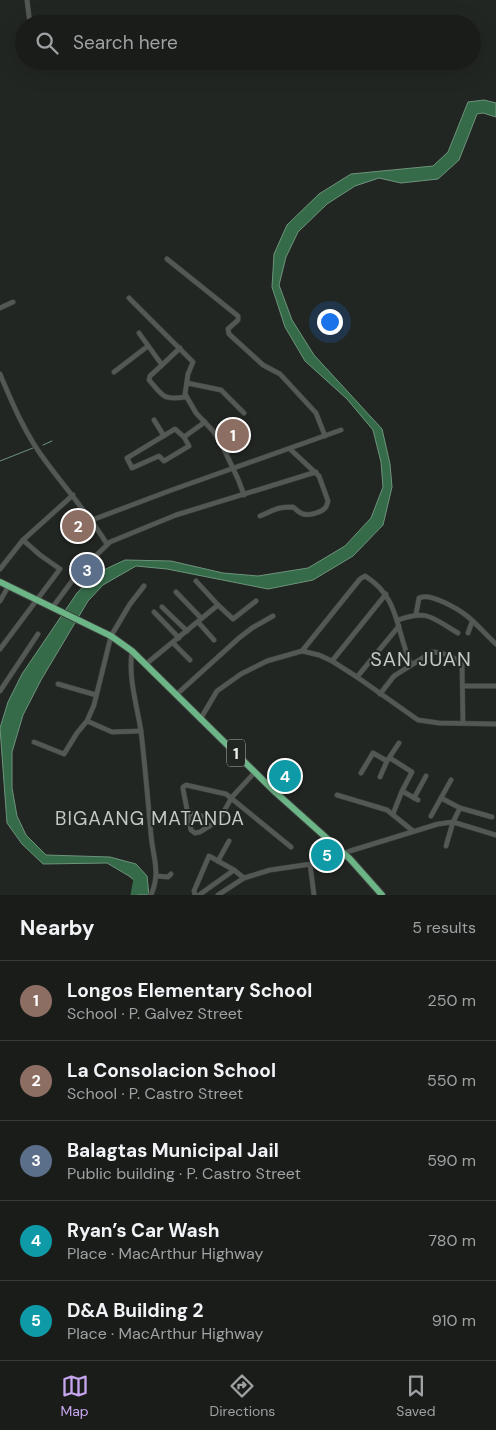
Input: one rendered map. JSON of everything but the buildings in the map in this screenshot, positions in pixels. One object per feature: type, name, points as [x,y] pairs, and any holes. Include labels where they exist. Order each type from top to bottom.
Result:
[{"type":"highway","name":"1","points":[[2,584],[111,636],[132,651],[255,772],[343,853],[382,895]]},
{"type":"street","points":[[27,0],[29,15]]},
{"type":"street","points":[[167,258],[238,316],[238,320],[228,329],[229,334],[263,365],[280,374],[316,414],[325,436]]},
{"type":"street","points":[[130,298],[193,362],[185,392],[186,397],[196,413],[215,434],[234,469],[244,495]]},
{"type":"street","points":[[0,308],[13,302]]},
{"type":"street","points":[[139,333],[162,365]]},
{"type":"street","points":[[114,372],[148,346]]},
{"type":"street","points":[[180,348],[150,376],[149,380],[167,399],[186,397]]},
{"type":"street","points":[[0,374],[26,431],[46,462],[92,520],[107,544]]},
{"type":"street","points":[[187,383],[221,390],[244,414]]},
{"type":"street","points":[[154,420],[164,436]]},
{"type":"street","points":[[184,437],[205,422]]},
{"type":"street","points":[[176,429],[189,446],[164,462],[159,456],[132,468],[127,458],[164,436],[176,429]]},
{"type":"street","points":[[92,520],[341,430]]},
{"type":"street","points":[[260,516],[271,510],[286,507],[295,508],[302,514],[323,510],[326,507],[328,501],[321,479],[316,472],[290,449]]},
{"type":"street","points":[[54,609],[78,572],[107,544],[176,515],[316,472]]},
{"type":"street","points":[[0,569],[23,540],[73,496]]},
{"type":"street","points":[[0,649],[60,569],[23,540]]},
{"type":"street","points":[[302,651],[361,577],[367,577],[386,594],[391,602],[407,654],[412,664]]},
{"type":"street","points":[[196,581],[233,619],[256,601]]},
{"type":"street","points":[[0,601],[2,584]]},
{"type":"street","points":[[34,742],[64,754],[87,721],[94,705],[111,636],[125,612],[144,586]]},
{"type":"street","points":[[176,592],[214,640]]},
{"type":"street","points":[[332,662],[386,594]]},
{"type":"street","points":[[416,614],[419,598],[424,596],[433,598],[457,610],[496,644]]},
{"type":"street","points":[[146,664],[218,605]]},
{"type":"street","points":[[162,607],[187,631]]},
{"type":"street","points":[[154,612],[179,638]]},
{"type":"street","points":[[398,620],[416,614],[429,616],[458,633]]},
{"type":"street","points":[[176,695],[252,628],[273,616]]},
{"type":"street","points":[[468,634],[472,622]]},
{"type":"street","points":[[357,677],[399,626]]},
{"type":"street","points":[[0,691],[38,634]]},
{"type":"street","points":[[173,643],[190,660]]},
{"type":"street","points":[[132,651],[131,667],[141,731],[152,842],[157,863],[151,895]]},
{"type":"street","points":[[201,718],[217,691],[241,674],[267,661],[302,651],[332,662],[357,677],[418,720],[438,723],[496,724]]},
{"type":"street","points":[[380,694],[394,676],[432,652],[436,652],[457,660],[462,664],[463,723]]},
{"type":"street","points":[[58,684],[96,695]]},
{"type":"street","points":[[463,686],[496,686]]},
{"type":"street","points":[[87,721],[112,732],[141,731]]},
{"type":"street","points":[[380,777],[388,759],[399,743]]},
{"type":"street","points":[[362,773],[373,753],[412,772],[402,790],[393,814]]},
{"type":"street","points":[[255,772],[232,797],[219,820],[204,830],[195,833],[191,830],[184,786],[226,794],[232,797],[260,823],[291,847]]},
{"type":"street","points":[[402,790],[416,799],[426,776]]},
{"type":"street","points":[[431,816],[451,780]]},
{"type":"street","points":[[337,795],[380,808],[393,814],[413,831]]},
{"type":"street","points":[[440,798],[460,808],[492,818]]},
{"type":"street","points":[[446,846],[453,822],[460,808]]},
{"type":"street","points":[[187,813],[219,820]]},
{"type":"street","points":[[149,816],[166,819]]},
{"type":"street","points":[[218,895],[244,878],[270,870],[324,861],[343,853],[438,824],[453,822],[496,835]]},
{"type":"street","points":[[218,861],[229,841]]},
{"type":"street","points":[[196,895],[194,891],[210,856],[244,878]]},
{"type":"street","points":[[310,864],[314,895]]},
{"type":"street","points":[[199,895],[234,870]]},
{"type":"street","points":[[156,876],[168,876],[171,874]]},
{"type":"shaded area","points":[[484,100],[496,103],[496,117],[483,113],[477,114],[459,160],[438,179],[401,183],[379,178],[355,186],[327,204],[298,232],[286,257],[279,285],[292,320],[314,355],[382,429],[390,464],[392,487],[383,525],[353,556],[313,580],[268,589],[167,569],[136,566],[103,585],[88,601],[41,680],[23,715],[12,752],[12,788],[17,816],[26,835],[46,855],[110,857],[136,864],[147,876],[149,895],[133,895],[135,881],[107,863],[43,864],[22,844],[7,823],[0,728],[8,702],[22,674],[77,593],[95,574],[125,560],[171,561],[223,573],[258,576],[308,568],[345,546],[371,518],[383,487],[381,462],[373,430],[347,399],[305,361],[285,327],[272,287],[274,254],[287,225],[319,194],[351,174],[433,166],[448,152],[468,102]]},
{"type":"waterway","points":[[43,445],[52,441]]},
{"type":"waterway","points":[[0,461],[33,448]]},
{"type":"waterway","points":[[134,895],[137,879]]},
{"type":"place","name":"Longos Elementary School","points":[[233,435]]},
{"type":"place","name":"La Consolacion School","points":[[78,526]]},
{"type":"place","name":"Balagtas Municipal Jail","points":[[87,570]]},
{"type":"place","name":"Ryan’s Car Wash","points":[[285,776]]},
{"type":"place","name":"D&A Building 2","points":[[327,855]]},
{"type":"district","name":"SAN JUAN","points":[[421,659]]},
{"type":"district","name":"BIGAANG MATANDA","points":[[150,818]]}]
